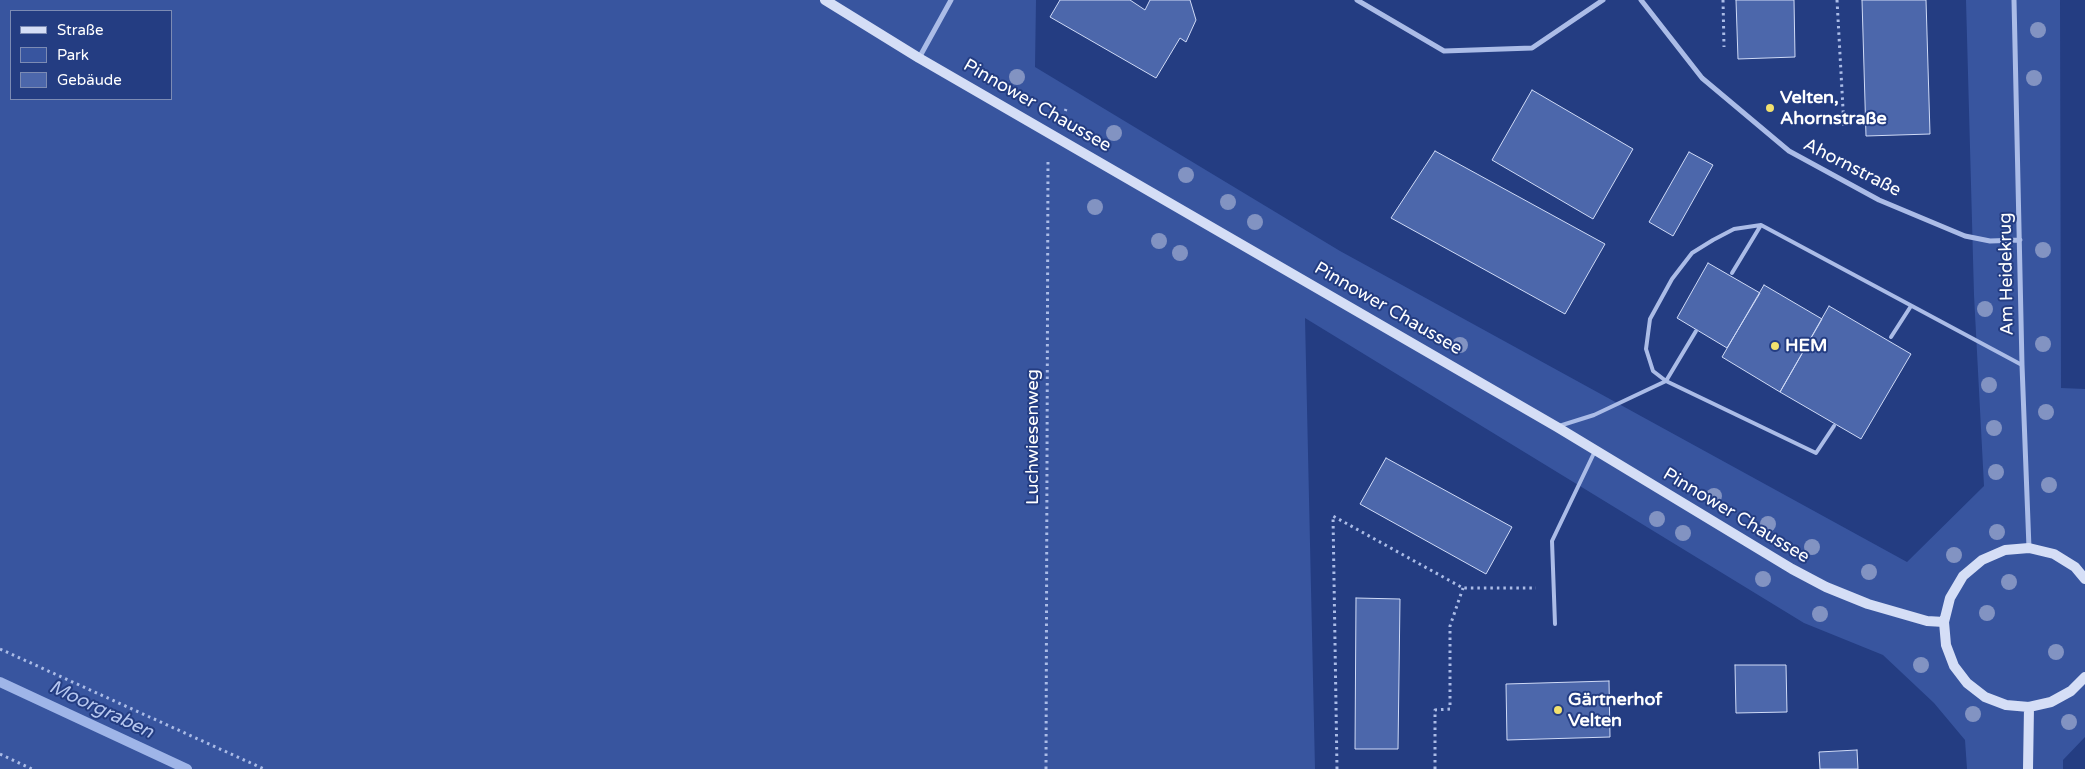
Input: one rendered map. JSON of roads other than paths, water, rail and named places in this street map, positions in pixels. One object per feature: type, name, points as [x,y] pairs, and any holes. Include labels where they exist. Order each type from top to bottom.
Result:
[{"type":"main road","name":"Pinnower Chaussee","points":[[825,0],[920,58],[1557,427],[1826,587],[1904,615],[1927,621],[1944,622]]},
{"type":"main road","points":[[2085,578],[2074,567],[2054,554],[2029,548],[2005,550],[1982,560],[1963,576],[1950,598],[1944,622],[1946,644],[1954,666],[1968,684],[1992,700],[2006,705],[2029,707],[2052,702],[2071,691],[2085,677]]},
{"type":"main road","points":[[2028,769],[2029,707]]},
{"type":"street","points":[[920,58],[951,0]]},
{"type":"street","points":[[1356,0],[1444,51],[1532,48],[1604,0]]},
{"type":"street","name":"Ahornstraße","points":[[1640,0],[1702,78],[1790,151],[1879,200],[1965,236],[1990,241],[2020,240]]},
{"type":"street","name":"Am Heidekrug","points":[[2014,0],[2022,365],[2029,548]]},
{"type":"lane","points":[[1732,272],[1761,225]]},
{"type":"lane","points":[[1834,426],[1816,453],[1666,381],[1654,371],[1646,349],[1650,319],[1672,279],[1692,253],[1734,229],[1761,225],[2022,365]]},
{"type":"lane","points":[[1891,337],[1911,306]]},
{"type":"lane","points":[[1557,427],[1594,415],[1666,381],[1696,331]]},
{"type":"lane","points":[[1555,624],[1552,541],[1595,451]]},
{"type":"waterway","name":"Moorgraben","points":[[0,682],[187,769]]},
{"type":"place","name":"Velten, Ahornstraße","points":[[1770,108]]},
{"type":"place","name":"HEM","points":[[1775,346]]},
{"type":"place","name":"Gärtnerhof Velten","points":[[1558,710]]}]
